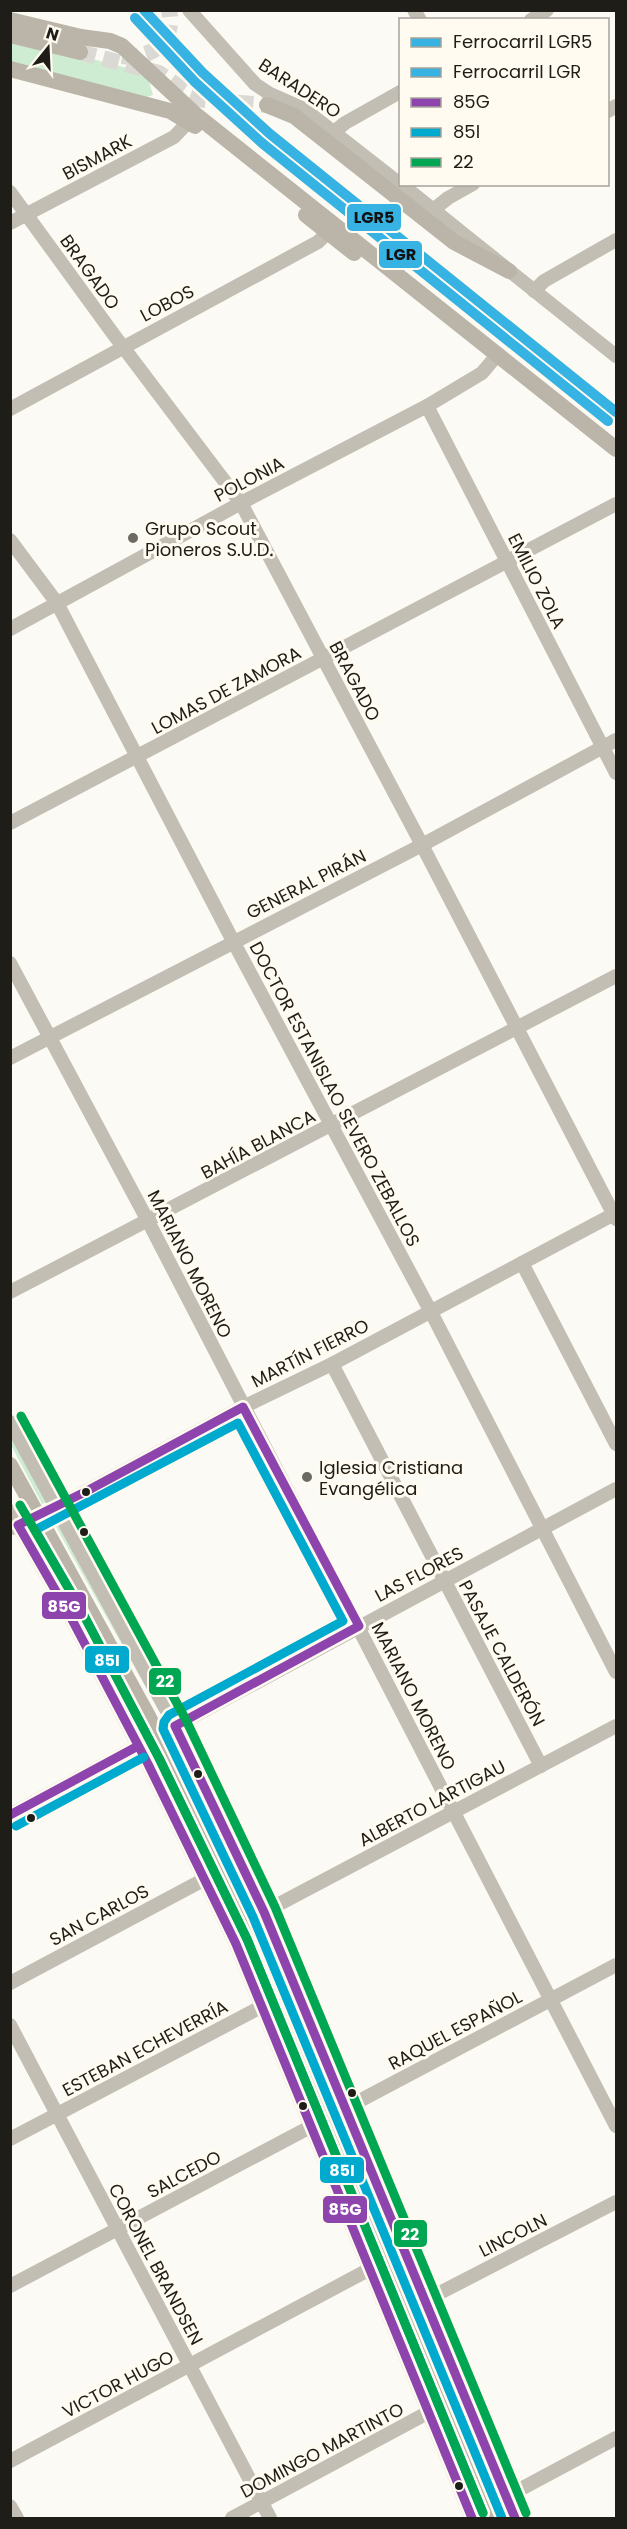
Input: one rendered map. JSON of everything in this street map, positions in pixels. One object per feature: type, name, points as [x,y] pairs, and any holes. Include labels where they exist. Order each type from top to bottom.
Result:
[{"type":"main road","points":[[10,20],[116,43],[129,52],[193,118],[495,358],[616,449]]},
{"type":"main road","points":[[10,29],[79,49],[10,34]]},
{"type":"main road","points":[[10,69],[193,118]]},
{"type":"main road","points":[[267,105],[294,116],[454,242],[509,271]]},
{"type":"main road","points":[[495,358],[616,462]]},
{"type":"main road","points":[[10,1465],[158,1736],[247,1920],[489,2516]]},
{"type":"street","name":"BARADERO","points":[[189,10],[255,84],[304,109],[399,182]]},
{"type":"street","points":[[534,18],[547,10]]},
{"type":"street","points":[[334,132],[345,123],[399,93]]},
{"type":"street","name":"BISMARK","points":[[10,223],[174,136],[193,118]]},
{"type":"street","name":"BARADERO","points":[[403,186],[616,356]]},
{"type":"street","points":[[433,210],[469,186]]},
{"type":"street","name":"BRAGADO","points":[[10,192],[241,503],[616,1216]]},
{"type":"street","name":"LOBOS","points":[[10,408],[318,242],[332,228]]},
{"type":"street","points":[[534,291],[544,281],[616,240]]},
{"type":"street","name":"POLONIA","points":[[10,629],[427,405],[482,373],[495,358]]},
{"type":"street","name":"EMILIO ZOLA","points":[[427,405],[616,773]]},
{"type":"street","name":"LOMAS DE ZAMORA","points":[[10,823],[616,504]]},
{"type":"street","name":"DOCTOR ESTANISLAO SEVERO ZEBALLOS","points":[[10,540],[57,603],[233,941],[431,1312],[616,1671]]},
{"type":"street","name":"GENERAL PIRÁN","points":[[10,1058],[422,844],[616,740]]},
{"type":"street","name":"MARIANO MORENO","points":[[10,963],[148,1221],[616,2126]]},
{"type":"street","name":"BAHÍA BLANCA","points":[[10,1292],[616,975]]},
{"type":"street","name":"MARTÍN FIERRO","points":[[14,1527],[57,1507],[243,1407],[332,1364],[616,1216]]},
{"type":"street","points":[[522,1263],[616,1444]]},
{"type":"street","name":"PASAJE CALDERÓN","points":[[332,1364],[541,1766]]},
{"type":"street","points":[[10,1422],[175,1726],[264,1912],[515,2518]]},
{"type":"street","name":"LAS FLORES","points":[[10,1815],[616,1489]]},
{"type":"street","points":[[10,1511],[14,1527],[138,1746],[236,1944],[472,2518]]},
{"type":"street","name":"ALBERTO LARTIGAU","points":[[264,1912],[616,1726]]},
{"type":"street","name":"SAN CARLOS","points":[[10,1983],[205,1879]]},
{"type":"street","name":"RAQUEL ESPAÑOL","points":[[311,2127],[616,1965]]},
{"type":"street","name":"ESTEBAN ECHEVERRÍA","points":[[10,2139],[261,2007],[298,1992]]},
{"type":"street","name":"CORONEL BRANDSEN","points":[[10,2025],[270,2518]]},
{"type":"street","name":"SALCEDO","points":[[10,2286],[311,2127]]},
{"type":"street","name":"LINCOLN","points":[[426,2300],[616,2202]]},
{"type":"street","name":"VICTOR HUGO","points":[[10,2461],[370,2269]]},
{"type":"street","name":"DOMINGO MARTINTO","points":[[232,2518],[429,2412]]},
{"type":"street","points":[[489,2516],[517,2491],[616,2438]]},
{"type":"street","points":[[10,2506],[17,2518]]},
{"type":"green space","points":[[10,38],[139,71],[149,81],[153,95],[147,97],[11,64]]},
{"type":"green space","points":[[10,1434],[47,1502],[42,1504],[11,1445]]},
{"type":"green space","points":[[55,1516],[165,1715],[162,1716],[51,1518]]},
{"type":"green space","points":[[34,1529],[140,1727],[137,1729],[30,1531]]},
{"type":"green space","points":[[177,1740],[290,1984],[285,1987],[171,1743]]},
{"type":"green space","points":[[156,1752],[217,1879],[267,1993],[263,1995],[151,1754]]},
{"type":"green space","points":[[269,2011],[273,2011],[316,2111],[311,2113]]},
{"type":"green space","points":[[345,2120],[499,2496],[496,2498],[341,2122]]},
{"type":"green space","points":[[323,2130],[477,2505],[474,2505],[319,2132]]},
{"type":"tunnel","points":[[122,56],[142,55],[159,46],[169,31],[169,10]]},
{"type":"tunnel","points":[[80,52],[159,73],[189,94],[204,100],[267,105]]},
{"type":"rail line","name":"LGR5","points":[[144,10],[203,73],[270,134],[616,412]]},
{"type":"rail line","name":"LGR","points":[[135,18],[195,82],[262,143],[608,421]]},
{"type":"transit line","name":"85G","points":[[472,2518],[236,1944],[148,1764],[69,1614],[18,1525],[85,1492],[243,1407],[359,1626],[175,1726],[264,1912],[515,2518]]},
{"type":"transit line","name":"22","points":[[21,1416],[186,1720],[275,1907],[526,2513]]},
{"type":"transit line","name":"85I","points":[[483,2513],[247,1939],[159,1758],[80,1608],[35,1530],[238,1423],[343,1621],[169,1715],[164,1722],[163,1729],[253,1917],[502,2518]]},
{"type":"transit line","name":"22","points":[[20,1505],[80,1608],[159,1758],[247,1939],[483,2513]]},
{"type":"transit line","name":"85G","points":[[10,1815],[138,1746]]},
{"type":"transit line","name":"85I","points":[[16,1826],[144,1757]]},
{"type":"place","name":"Grupo Scout Pioneros S.U.D.","points":[[133,538]]},
{"type":"place","name":"Iglesia Cristiana Evangélica","points":[[307,1477]]}]
